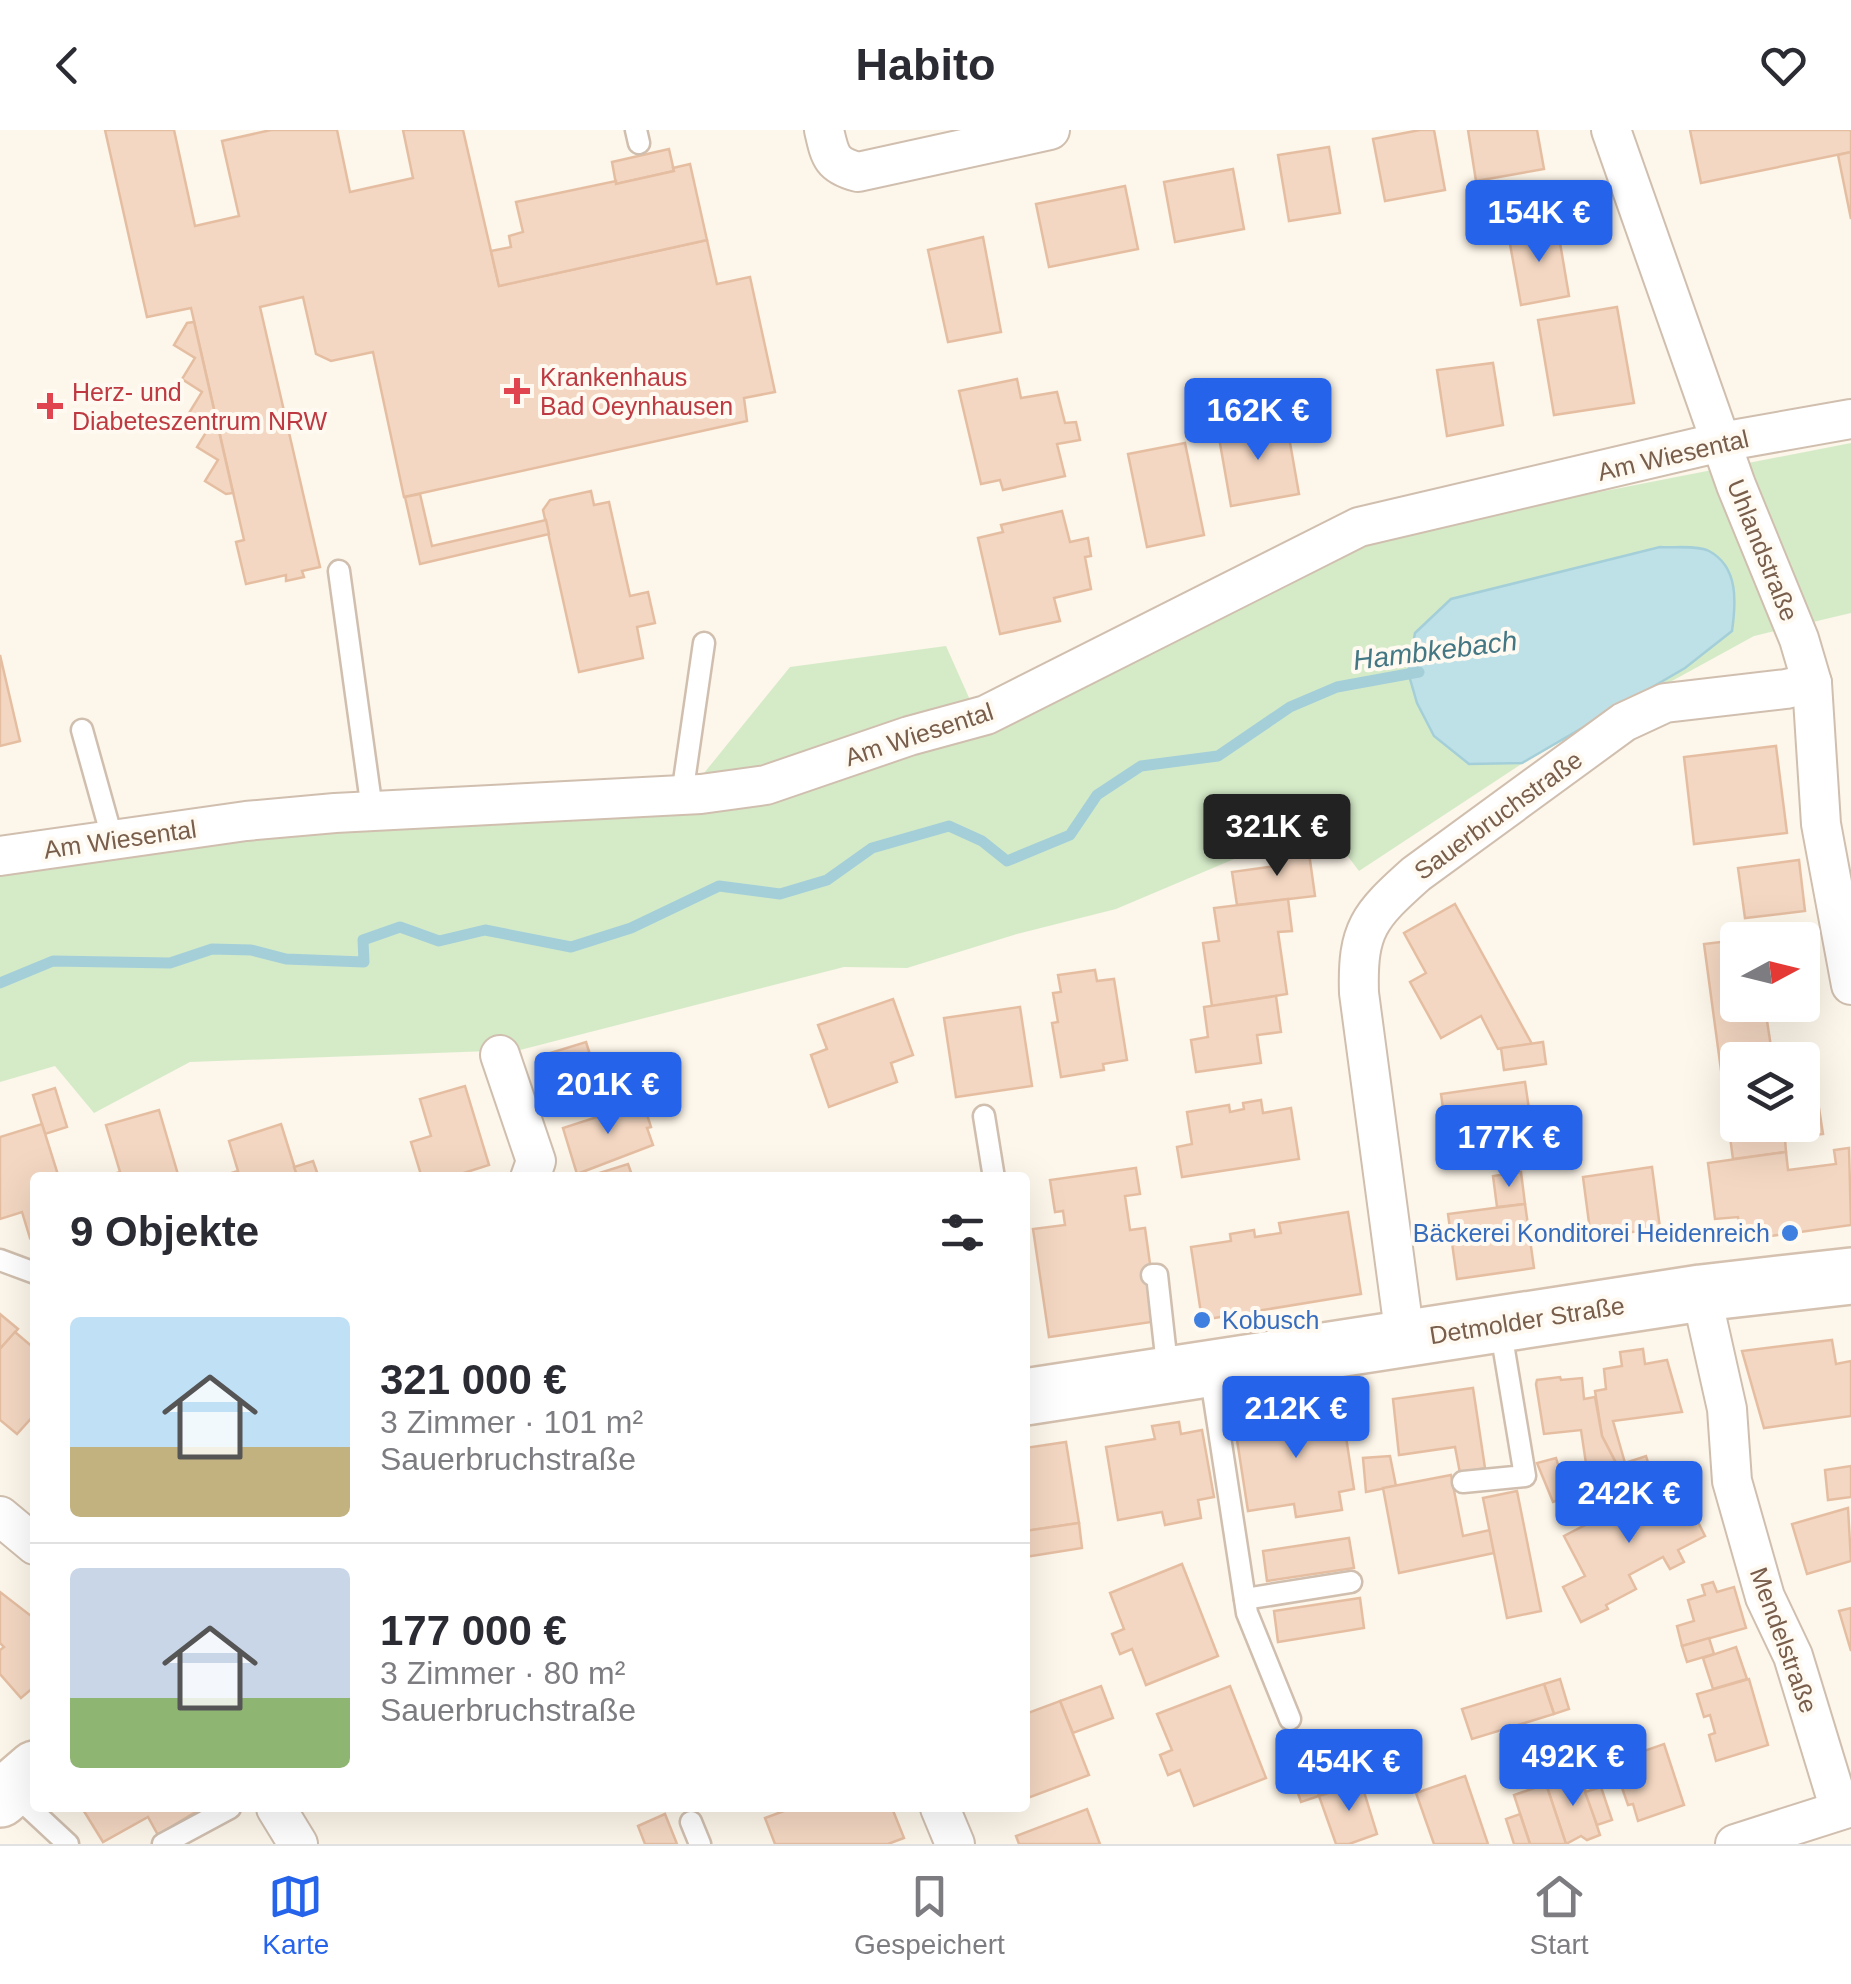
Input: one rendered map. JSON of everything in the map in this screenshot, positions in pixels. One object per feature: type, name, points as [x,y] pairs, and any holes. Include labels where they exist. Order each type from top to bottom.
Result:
[{"type":"main road","name":"Detmolder Straße","points":[[1030,1393],[1189,1373],[1701,1293],[1851,1276]]},
{"type":"street","points":[[824,130],[830,154],[842,168],[858,172],[1050,130]]},
{"type":"street","name":"Uhlandstraße","points":[[1610,130],[1812,683],[1821,824],[1851,985]]},
{"type":"street","name":"Am Wiesental","points":[[0,856],[246,821],[372,810],[682,795],[766,784],[908,736],[986,715],[1359,527],[1721,442],[1851,419]]},
{"type":"street","name":"Sauerbruchstraße","points":[[1405,1338],[1358,993],[1358,955],[1366,927],[1386,901],[1416,874],[1624,722],[1665,703],[1786,690],[1812,683]]},
{"type":"street","points":[[500,1056],[536,1161],[532,1172]]},
{"type":"street","name":"Mendelstraße","points":[[1701,1293],[1727,1409],[1732,1482],[1765,1597],[1794,1656],[1846,1808]]},
{"type":"street","points":[[0,1516],[30,1540]]},
{"type":"street","points":[[1734,1844],[1846,1808]]},
{"type":"street","points":[[278,1812],[298,1844]]},
{"type":"lane","points":[[339,571],[372,810]]},
{"type":"lane","points":[[682,795],[704,643]]},
{"type":"lane","points":[[82,730],[113,842]]},
{"type":"lane","points":[[984,1116],[993,1172]]},
{"type":"lane","points":[[0,1260],[30,1271]]},
{"type":"lane","points":[[1152,1275],[1157,1275],[1189,1373],[1247,1613],[1290,1719]]},
{"type":"lane","points":[[1463,1482],[1525,1476],[1499,1324]]},
{"type":"lane","points":[[1245,1600],[1351,1582]]},
{"type":"lane","points":[[39,1812],[68,1844]]},
{"type":"lane","points":[[163,1844],[223,1812]]},
{"type":"lane","points":[[692,1822],[700,1844]]},
{"type":"green space","points":[[1851,443],[1851,613],[1754,636],[1526,761],[1359,871],[1322,822],[1116,909],[907,968],[844,967],[520,1050],[190,1062],[94,1113],[55,1066],[0,1082],[0,863],[683,799],[790,667],[946,646],[983,729],[1369,537]]},
{"type":"water","points":[[1660,547],[1709,551],[1726,566],[1733,587],[1732,631],[1685,668],[1522,763],[1469,764],[1434,736],[1417,703],[1408,672],[1415,633],[1451,599]]},
{"type":"building","points":[[105,130],[174,130],[195,226],[239,216],[222,141],[271,130],[337,130],[350,192],[413,178],[403,130],[463,130],[499,286],[707,240],[717,284],[750,277],[775,392],[744,398],[747,421],[404,497],[373,352],[331,361],[316,354],[303,297],[260,307],[320,567],[302,571],[304,577],[286,581],[286,575],[246,584],[236,542],[244,540],[191,308],[147,317]]},
{"type":"building","points":[[1434,130],[1445,190],[1385,201],[1373,139]]},
{"type":"building","points":[[1468,130],[1537,130],[1544,169],[1476,181]]},
{"type":"building","points":[[1690,130],[1851,130],[1851,152],[1701,183]]},
{"type":"building","points":[[1329,147],[1340,213],[1289,221],[1278,155]]},
{"type":"building","points":[[669,149],[674,171],[616,184],[612,162]]},
{"type":"building","points":[[1851,152],[1851,219],[1838,155]]},
{"type":"building","points":[[690,164],[707,240],[499,286],[491,251],[511,247],[509,236],[523,232],[516,202],[616,184]]},
{"type":"building","points":[[1233,169],[1244,229],[1175,242],[1164,182]]},
{"type":"building","points":[[1125,186],[1138,249],[1049,267],[1036,204]]},
{"type":"building","points":[[1557,225],[1569,296],[1521,305],[1508,233]]},
{"type":"building","points":[[983,237],[1001,332],[948,342],[928,250]]},
{"type":"building","points":[[1617,307],[1634,403],[1554,415],[1538,320]]},
{"type":"building","points":[[194,322],[233,493],[226,494],[205,481],[218,460],[197,447],[210,426],[189,413],[202,392],[182,379],[195,358],[174,345],[187,323]]},
{"type":"building","points":[[1493,363],[1503,425],[1447,436],[1437,370]]},
{"type":"building","points":[[1017,379],[1021,398],[1057,392],[1065,423],[1076,422],[1080,440],[1057,444],[1065,476],[1003,490],[1000,480],[981,484],[959,391]]},
{"type":"building","points":[[1286,420],[1299,494],[1231,506],[1218,432]]},
{"type":"building","points":[[1185,443],[1204,535],[1147,547],[1128,454]]},
{"type":"building","points":[[591,491],[594,505],[609,502],[630,596],[648,592],[655,623],[637,627],[643,658],[579,672],[543,510],[550,500]]},
{"type":"building","points":[[420,494],[432,546],[546,520],[549,534],[420,564],[405,497]]},
{"type":"building","points":[[1062,511],[1070,542],[1088,538],[1091,556],[1085,557],[1091,589],[1054,598],[1060,621],[1000,634],[978,538],[1003,532],[1001,525]]},
{"type":"building","points":[[0,655],[20,741],[0,746]]},
{"type":"building","points":[[1776,746],[1787,833],[1694,844],[1684,757]]},
{"type":"building","points":[[1308,846],[1315,896],[1237,905],[1232,872],[1276,866],[1273,851]]},
{"type":"building","points":[[1799,860],[1805,911],[1745,918],[1738,868]]},
{"type":"building","points":[[1288,899],[1292,931],[1278,932],[1287,994],[1212,1006],[1203,943],[1219,941],[1214,908]]},
{"type":"building","points":[[1455,904],[1532,1044],[1498,1049],[1481,1016],[1441,1038],[1410,982],[1426,973],[1404,933]]},
{"type":"building","points":[[1720,942],[1720,1022],[1767,1022],[1770,1042],[1720,1042],[1720,1063],[1704,944]]},
{"type":"building","points":[[1095,970],[1097,981],[1114,979],[1127,1060],[1103,1064],[1104,1070],[1061,1077],[1052,1023],[1058,1022],[1053,993],[1061,992],[1058,975]]},
{"type":"building","points":[[1276,996],[1281,1032],[1257,1035],[1261,1063],[1196,1072],[1191,1040],[1208,1037],[1204,1007]]},
{"type":"building","points":[[893,999],[913,1055],[891,1063],[897,1082],[829,1107],[811,1055],[827,1049],[818,1025]]},
{"type":"building","points":[[1020,1007],[1032,1086],[956,1097],[944,1018]]},
{"type":"building","points":[[586,1042],[599,1083],[550,1098],[537,1057]]},
{"type":"building","points":[[1543,1042],[1546,1064],[1504,1070],[1501,1048]]},
{"type":"building","points":[[1525,1082],[1535,1150],[1451,1163],[1441,1094]]},
{"type":"building","points":[[465,1086],[489,1165],[467,1172],[420,1172],[411,1142],[431,1136],[420,1099]]},
{"type":"building","points":[[55,1088],[67,1127],[45,1134],[33,1095]]},
{"type":"building","points":[[1261,1100],[1263,1113],[1291,1108],[1299,1159],[1182,1177],[1177,1147],[1192,1144],[1187,1112],[1229,1105],[1230,1112],[1244,1109],[1243,1103]]},
{"type":"building","points":[[643,1102],[653,1145],[576,1172],[563,1128]]},
{"type":"building","points":[[159,1110],[177,1172],[120,1172],[106,1125]]},
{"type":"building","points":[[42,1124],[57,1172],[30,1172],[30,1238],[22,1212],[0,1219],[0,1137]]},
{"type":"building","points":[[281,1124],[296,1172],[235,1172],[238,1171],[229,1141]]},
{"type":"building","points":[[1731,1142],[1785,1142],[1786,1152],[1733,1159]]},
{"type":"building","points":[[1849,1148],[1851,1225],[1741,1240],[1738,1217],[1715,1219],[1708,1163],[1786,1152],[1788,1170],[1836,1164],[1834,1150]]},
{"type":"building","points":[[313,1161],[317,1172],[296,1172],[294,1167]]},
{"type":"building","points":[[628,1164],[631,1172],[602,1172]]},
{"type":"building","points":[[1652,1167],[1660,1228],[1591,1238],[1583,1177]]},
{"type":"building","points":[[1136,1168],[1140,1194],[1125,1196],[1130,1230],[1145,1228],[1158,1321],[1049,1337],[1033,1229],[1065,1225],[1063,1211],[1055,1212],[1050,1180]]},
{"type":"building","points":[[1521,1172],[1525,1204],[1497,1207],[1493,1176]]},
{"type":"building","points":[[1525,1204],[1534,1268],[1457,1279],[1448,1214]]},
{"type":"building","points":[[1348,1212],[1361,1294],[1202,1320],[1191,1247],[1231,1241],[1230,1234],[1254,1230],[1255,1237],[1281,1233],[1279,1223]]},
{"type":"building","points":[[0,1314],[18,1329],[0,1349]]},
{"type":"building","points":[[15,1332],[30,1345],[30,1420],[17,1434],[0,1420],[0,1349]]},
{"type":"building","points":[[1832,1340],[1836,1364],[1851,1361],[1851,1416],[1764,1428],[1742,1351]]},
{"type":"building","points":[[1643,1349],[1645,1364],[1667,1360],[1682,1412],[1613,1421],[1625,1463],[1646,1456],[1651,1472],[1625,1480],[1602,1436],[1595,1391],[1606,1389],[1604,1369],[1622,1366],[1620,1352]]},
{"type":"building","points":[[1582,1378],[1584,1399],[1595,1397],[1602,1436],[1617,1465],[1587,1470],[1581,1430],[1544,1434],[1537,1380]]},
{"type":"building","points":[[1473,1388],[1485,1468],[1460,1473],[1455,1447],[1399,1455],[1393,1399]]},
{"type":"building","points":[[1315,1402],[1317,1414],[1342,1411],[1354,1489],[1339,1492],[1342,1510],[1296,1517],[1294,1504],[1248,1511],[1235,1427],[1283,1420],[1281,1407]]},
{"type":"building","points":[[1179,1422],[1181,1434],[1202,1430],[1214,1497],[1198,1500],[1201,1518],[1165,1525],[1162,1512],[1118,1520],[1106,1447],[1155,1439],[1152,1426]]},
{"type":"building","points":[[1066,1442],[1079,1523],[1030,1530],[1030,1447]]},
{"type":"building","points":[[1390,1456],[1396,1486],[1366,1492],[1363,1458]]},
{"type":"building","points":[[1556,1458],[1568,1497],[1553,1502],[1537,1463]]},
{"type":"building","points":[[1851,1466],[1851,1497],[1828,1500],[1825,1470]]},
{"type":"building","points":[[1451,1475],[1463,1536],[1490,1530],[1494,1553],[1399,1573],[1383,1488]]},
{"type":"building","points":[[1676,1478],[1705,1536],[1678,1550],[1684,1562],[1670,1569],[1663,1557],[1629,1575],[1636,1589],[1581,1622],[1563,1587],[1585,1576],[1564,1536]]},
{"type":"building","points":[[1517,1491],[1541,1611],[1507,1618],[1483,1498]]},
{"type":"building","points":[[1848,1508],[1851,1561],[1807,1574],[1792,1524]]},
{"type":"building","points":[[1079,1523],[1082,1548],[1030,1556],[1030,1530]]},
{"type":"building","points":[[1349,1538],[1354,1568],[1267,1581],[1263,1551]]},
{"type":"building","points":[[1182,1564],[1218,1656],[1146,1685],[1132,1649],[1120,1654],[1112,1634],[1124,1629],[1110,1593]]},
{"type":"building","points":[[1713,1582],[1717,1592],[1734,1587],[1746,1628],[1682,1646],[1677,1626],[1694,1621],[1688,1600],[1705,1595],[1702,1585]]},
{"type":"building","points":[[0,1592],[30,1615],[30,1690],[21,1698],[0,1674],[0,1650],[4,1647],[0,1643]]},
{"type":"building","points":[[1360,1598],[1364,1628],[1278,1642],[1274,1611]]},
{"type":"building","points":[[1851,1608],[1851,1651],[1839,1611]]},
{"type":"building","points":[[1709,1638],[1714,1654],[1687,1662],[1682,1646]]},
{"type":"building","points":[[1736,1647],[1747,1679],[1713,1689],[1703,1658]]},
{"type":"building","points":[[1560,1679],[1569,1709],[1554,1714],[1544,1684]]},
{"type":"building","points":[[1749,1679],[1768,1745],[1716,1761],[1709,1735],[1715,1733],[1710,1715],[1704,1717],[1697,1694]]},
{"type":"building","points":[[1544,1684],[1554,1714],[1472,1739],[1462,1709]]},
{"type":"building","points":[[1101,1686],[1113,1718],[1073,1733],[1060,1701]]},
{"type":"building","points":[[1230,1686],[1266,1778],[1194,1806],[1180,1770],[1168,1775],[1160,1755],[1172,1750],[1157,1714]]},
{"type":"building","points":[[1060,1701],[1089,1775],[1030,1797],[1030,1712]]},
{"type":"building","points":[[1664,1744],[1684,1805],[1638,1821],[1619,1779],[1624,1777],[1618,1760]]},
{"type":"building","points":[[1350,1750],[1361,1782],[1319,1796],[1308,1764]]},
{"type":"building","points":[[1308,1764],[1319,1796],[1301,1802],[1293,1779]]},
{"type":"building","points":[[1580,1774],[1600,1835],[1587,1840],[1581,1836],[1566,1844],[1546,1784]]},
{"type":"building","points":[[1465,1776],[1488,1844],[1434,1844],[1416,1793]]},
{"type":"building","points":[[1361,1782],[1377,1834],[1349,1844],[1336,1844],[1319,1796]]},
{"type":"building","points":[[1546,1784],[1566,1844],[1530,1844],[1514,1795]]},
{"type":"building","points":[[1601,1787],[1612,1820],[1597,1825],[1585,1792]]},
{"type":"building","points":[[1087,1809],[1100,1844],[1019,1844],[1016,1836]]},
{"type":"building","points":[[84,1812],[195,1812],[158,1835],[148,1817],[103,1842]]},
{"type":"building","points":[[781,1812],[894,1812],[904,1838],[888,1844],[775,1844],[765,1818]]},
{"type":"building","points":[[665,1814],[677,1844],[645,1844],[638,1826]]},
{"type":"building","points":[[1520,1814],[1530,1844],[1514,1844],[1506,1819]]},
{"type":"waterway","name":"Hambkebach","points":[[0,983],[53,961],[170,963],[212,949],[251,950],[286,959],[364,962],[363,940],[400,927],[439,941],[485,930],[571,947],[631,928],[719,886],[780,894],[827,880],[872,848],[949,826],[982,841],[1007,861],[1070,835],[1097,795],[1141,766],[1218,756],[1290,707],[1337,687],[1419,672]]},
{"type":"place","name":"Krankenhaus Bad Oeynhausen","points":[[517,391]]},
{"type":"place","name":"Herz- und Diabeteszentrum NRW","points":[[50,406]]},
{"type":"place","name":"Bäckerei Konditorei Heidenreich","points":[[1790,1233]]},
{"type":"place","name":"Kobusch","points":[[1202,1320]]}]
